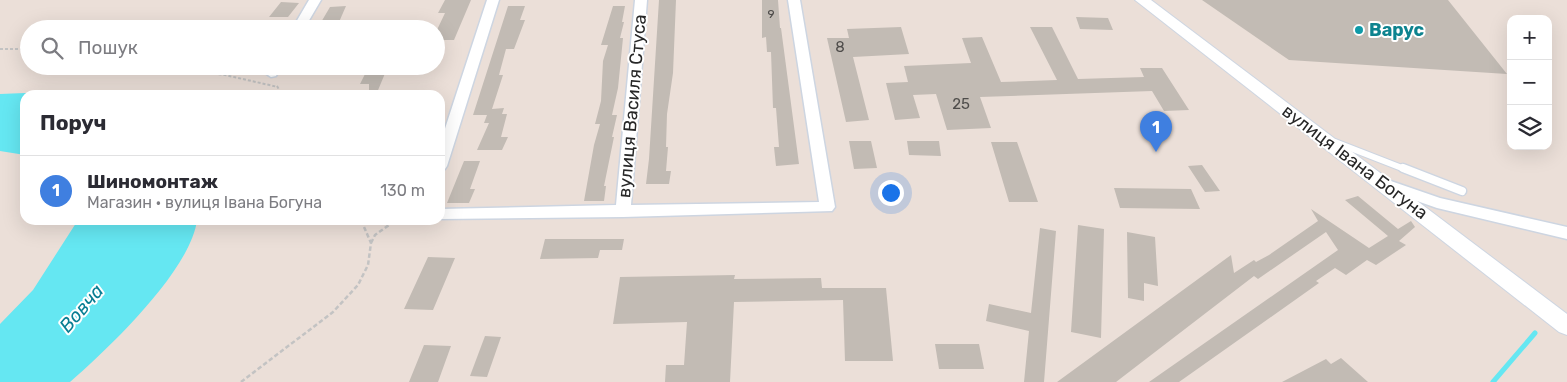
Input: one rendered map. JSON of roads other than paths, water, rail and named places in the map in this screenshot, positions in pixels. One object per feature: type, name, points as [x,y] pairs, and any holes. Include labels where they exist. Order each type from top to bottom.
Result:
[{"type":"street","points":[[304,20],[316,0]]},
{"type":"street","points":[[445,150],[493,0]]},
{"type":"street","name":"вулиця Василя Стуса","points":[[623,212],[642,0]]},
{"type":"street","points":[[445,214],[827,207],[820,149],[794,0]]},
{"type":"street","name":"вулиця Івана Богуна","points":[[1142,0],[1380,182],[1431,209],[1567,326]]},
{"type":"street","points":[[1431,209],[1567,233]]},
{"type":"lane","points":[[1321,137],[1462,191]]},
{"type":"water","points":[[20,93],[20,154],[0,151],[0,94]]},
{"type":"water","name":"Вовча","points":[[75,225],[196,225],[191,240],[180,262],[164,285],[105,350],[70,382],[0,382],[0,324],[33,290]]},
{"type":"waterway","points":[[1493,382],[1535,333]]},
{"type":"place","name":"Варус","points":[[1359,30]]},
{"type":"place","name":"Шиномонтаж","points":[[1156,152]]}]
